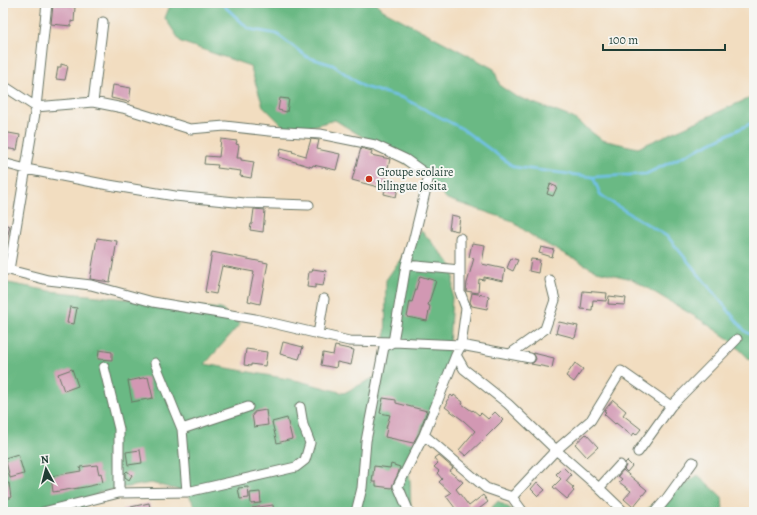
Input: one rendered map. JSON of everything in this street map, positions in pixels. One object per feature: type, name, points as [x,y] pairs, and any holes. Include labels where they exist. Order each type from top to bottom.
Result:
[{"type":"street","points":[[47,3],[36,107],[26,169],[6,270],[48,280],[91,285],[153,302],[255,319],[349,341],[461,345],[530,358]]},
{"type":"street","points":[[93,102],[103,22]]},
{"type":"street","points":[[3,88],[7,88],[36,107],[93,102],[123,108],[190,129],[225,126],[269,131],[320,134],[375,145],[405,159],[429,176],[406,265],[393,342]]},
{"type":"street","points":[[3,163],[103,184],[175,196],[245,203],[309,206]]},
{"type":"street","points":[[407,511],[398,486],[424,435],[461,345],[466,308],[460,292],[460,238]]},
{"type":"street","points":[[406,265],[460,270]]},
{"type":"street","points":[[510,354],[545,329],[555,300],[550,280]]},
{"type":"street","points":[[318,334],[324,299]]},
{"type":"street","points":[[638,452],[671,406],[737,339]]},
{"type":"street","points":[[356,512],[362,488],[366,441],[384,347],[393,342]]},
{"type":"street","points":[[456,355],[464,369],[508,404],[624,512]]},
{"type":"street","points":[[155,364],[182,429],[187,492]]},
{"type":"street","points":[[104,367],[119,429],[119,493]]},
{"type":"street","points":[[512,497],[556,450],[591,420],[621,371],[671,406]]},
{"type":"street","points":[[43,512],[119,493],[187,492],[296,467],[305,460],[310,443],[303,425],[300,407]]},
{"type":"street","points":[[182,429],[248,408]]},
{"type":"street","points":[[424,435],[486,488],[512,497],[523,512]]},
{"type":"street","points":[[655,512],[693,462]]},
{"type":"street","points":[[599,488],[620,465]]},
{"type":"green space","points":[[171,3],[377,3],[381,9],[494,69],[500,86],[515,96],[573,118],[602,140],[638,148],[754,96],[754,364],[730,340],[701,320],[632,279],[597,271],[538,240],[510,220],[447,199],[423,174],[335,120],[289,132],[263,106],[250,66],[181,42],[165,18]]},
{"type":"green space","points":[[421,230],[454,268],[448,376],[407,461],[410,481],[411,512],[197,512],[187,492],[151,483],[99,492],[86,503],[83,512],[3,512],[3,282],[50,291],[221,309],[240,324],[205,364],[299,381],[344,393],[385,372],[386,280]]},
{"type":"green space","points":[[698,475],[722,497],[723,512],[644,512],[647,509]]},
{"type":"green space","points":[[498,501],[516,512],[487,512]]},
{"type":"building","points":[[56,3],[74,3],[74,22],[71,21],[71,26],[51,24],[53,5],[56,5]]},
{"type":"building","points":[[61,64],[68,66],[65,80],[56,79],[58,67],[61,67]]},
{"type":"building","points":[[113,85],[131,88],[129,102],[111,98]]},
{"type":"building","points":[[280,98],[289,99],[287,112],[278,110]]},
{"type":"building","points":[[3,132],[20,135],[17,150],[3,148]]},
{"type":"building","points":[[221,139],[237,141],[236,144],[239,145],[237,158],[254,162],[251,178],[240,176],[241,171],[217,168],[218,165],[204,164],[205,156],[219,157]]},
{"type":"building","points":[[311,139],[319,140],[317,149],[340,154],[336,170],[313,165],[312,167],[279,157],[281,148],[306,156]]},
{"type":"building","points":[[361,148],[372,151],[371,155],[390,159],[385,181],[399,184],[396,197],[384,194],[385,189],[352,180]]},
{"type":"building","points":[[550,184],[557,187],[553,196],[547,194]]},
{"type":"building","points":[[254,209],[265,210],[263,232],[250,230]]},
{"type":"building","points":[[451,215],[460,217],[458,231],[449,229]]},
{"type":"building","points":[[3,224],[10,226],[5,245],[3,244]]},
{"type":"building","points":[[97,238],[117,241],[110,282],[90,279]]},
{"type":"building","points":[[472,243],[485,245],[482,264],[505,269],[503,281],[484,277],[484,280],[479,279],[478,293],[466,291],[474,258],[469,257]]},
{"type":"building","points":[[541,247],[554,250],[552,257],[539,253]]},
{"type":"building","points":[[212,252],[268,263],[260,304],[248,301],[254,272],[222,266],[216,294],[205,292]]},
{"type":"building","points":[[511,258],[518,260],[513,271],[507,268]]},
{"type":"building","points":[[531,259],[540,260],[538,273],[529,271]]},
{"type":"building","points":[[313,269],[326,271],[323,286],[315,285],[315,288],[307,287],[309,272],[312,272]]},
{"type":"building","points":[[420,276],[436,281],[428,305],[430,306],[427,321],[407,317],[410,301],[412,302]]},
{"type":"building","points":[[583,291],[607,293],[606,301],[593,300],[592,310],[581,309]]},
{"type":"building","points":[[472,293],[489,296],[487,309],[472,306],[470,302]]},
{"type":"building","points":[[609,296],[626,298],[625,305],[608,304]]},
{"type":"building","points":[[70,307],[77,308],[74,324],[67,323]]},
{"type":"building","points":[[559,322],[578,326],[575,338],[556,333]]},
{"type":"building","points":[[283,342],[303,347],[299,359],[280,354]]},
{"type":"building","points":[[335,346],[354,350],[351,365],[337,362],[336,368],[321,365],[323,353],[333,355]]},
{"type":"building","points":[[246,349],[267,352],[265,366],[251,364],[251,366],[244,365]]},
{"type":"building","points":[[99,350],[112,352],[112,360],[98,359]]},
{"type":"building","points":[[533,353],[554,358],[552,368],[531,364],[536,359]]},
{"type":"building","points":[[575,363],[583,369],[574,382],[566,376]]},
{"type":"building","points":[[72,369],[78,386],[64,391],[58,374]]},
{"type":"building","points":[[148,377],[153,398],[132,402],[128,381]]},
{"type":"building","points":[[451,395],[453,397],[454,395],[463,402],[462,404],[479,415],[481,413],[488,419],[495,412],[503,420],[466,456],[459,450],[475,431],[445,407],[448,403],[446,402]]},
{"type":"building","points":[[383,398],[396,400],[396,403],[427,411],[419,433],[413,443],[385,437],[390,415],[380,413]]},
{"type":"building","points":[[613,400],[626,411],[623,415],[641,429],[636,435],[634,433],[632,436],[604,414],[606,412],[604,411]]},
{"type":"building","points":[[266,410],[268,425],[254,427],[252,414],[254,414],[254,412]]},
{"type":"building","points":[[287,418],[292,439],[277,443],[272,422]]},
{"type":"building","points":[[586,434],[598,447],[587,457],[575,444]]},
{"type":"building","points":[[140,450],[142,463],[128,465],[126,452]]},
{"type":"building","points":[[18,454],[24,474],[10,478],[5,458]]},
{"type":"building","points":[[438,455],[453,468],[449,471],[463,482],[456,489],[469,506],[483,495],[488,502],[475,512],[458,512],[446,496],[451,493],[439,482],[442,479],[437,473],[439,471],[434,467],[438,463],[434,458]]},
{"type":"building","points":[[627,461],[632,466],[627,472],[624,469]]},
{"type":"building","points":[[391,464],[400,467],[392,488],[376,486],[376,482],[372,482],[374,466],[390,468]]},
{"type":"building","points":[[97,465],[99,474],[101,473],[103,483],[53,492],[51,476],[81,471],[80,467]]},
{"type":"building","points":[[563,467],[571,475],[566,481],[574,488],[572,489],[574,491],[567,499],[553,487],[561,479],[556,474]]},
{"type":"building","points":[[623,470],[647,490],[633,507],[624,499],[631,491],[619,482],[622,479],[618,476]]},
{"type":"building","points":[[127,471],[132,475],[129,480],[125,477],[125,473]]},
{"type":"building","points":[[537,482],[545,490],[538,496],[531,489]]},
{"type":"building","points":[[9,483],[11,498],[3,498],[3,484]]},
{"type":"building","points":[[248,487],[249,498],[240,499],[238,488]]},
{"type":"building","points":[[260,492],[261,503],[251,504],[250,493]]},
{"type":"building","points":[[149,503],[151,512],[122,512],[122,509]]},
{"type":"building","points":[[273,505],[274,512],[253,512],[252,508]]},
{"type":"waterway","points":[[221,3],[249,29],[277,34],[307,57],[333,65],[364,87],[403,98],[461,128],[514,167],[593,177],[646,174],[754,122]]},
{"type":"waterway","points":[[593,177],[601,196],[668,237],[745,331],[754,337]]},
{"type":"place","name":"Groupe scolaire bilingue Josita","points":[[369,179]]}]
